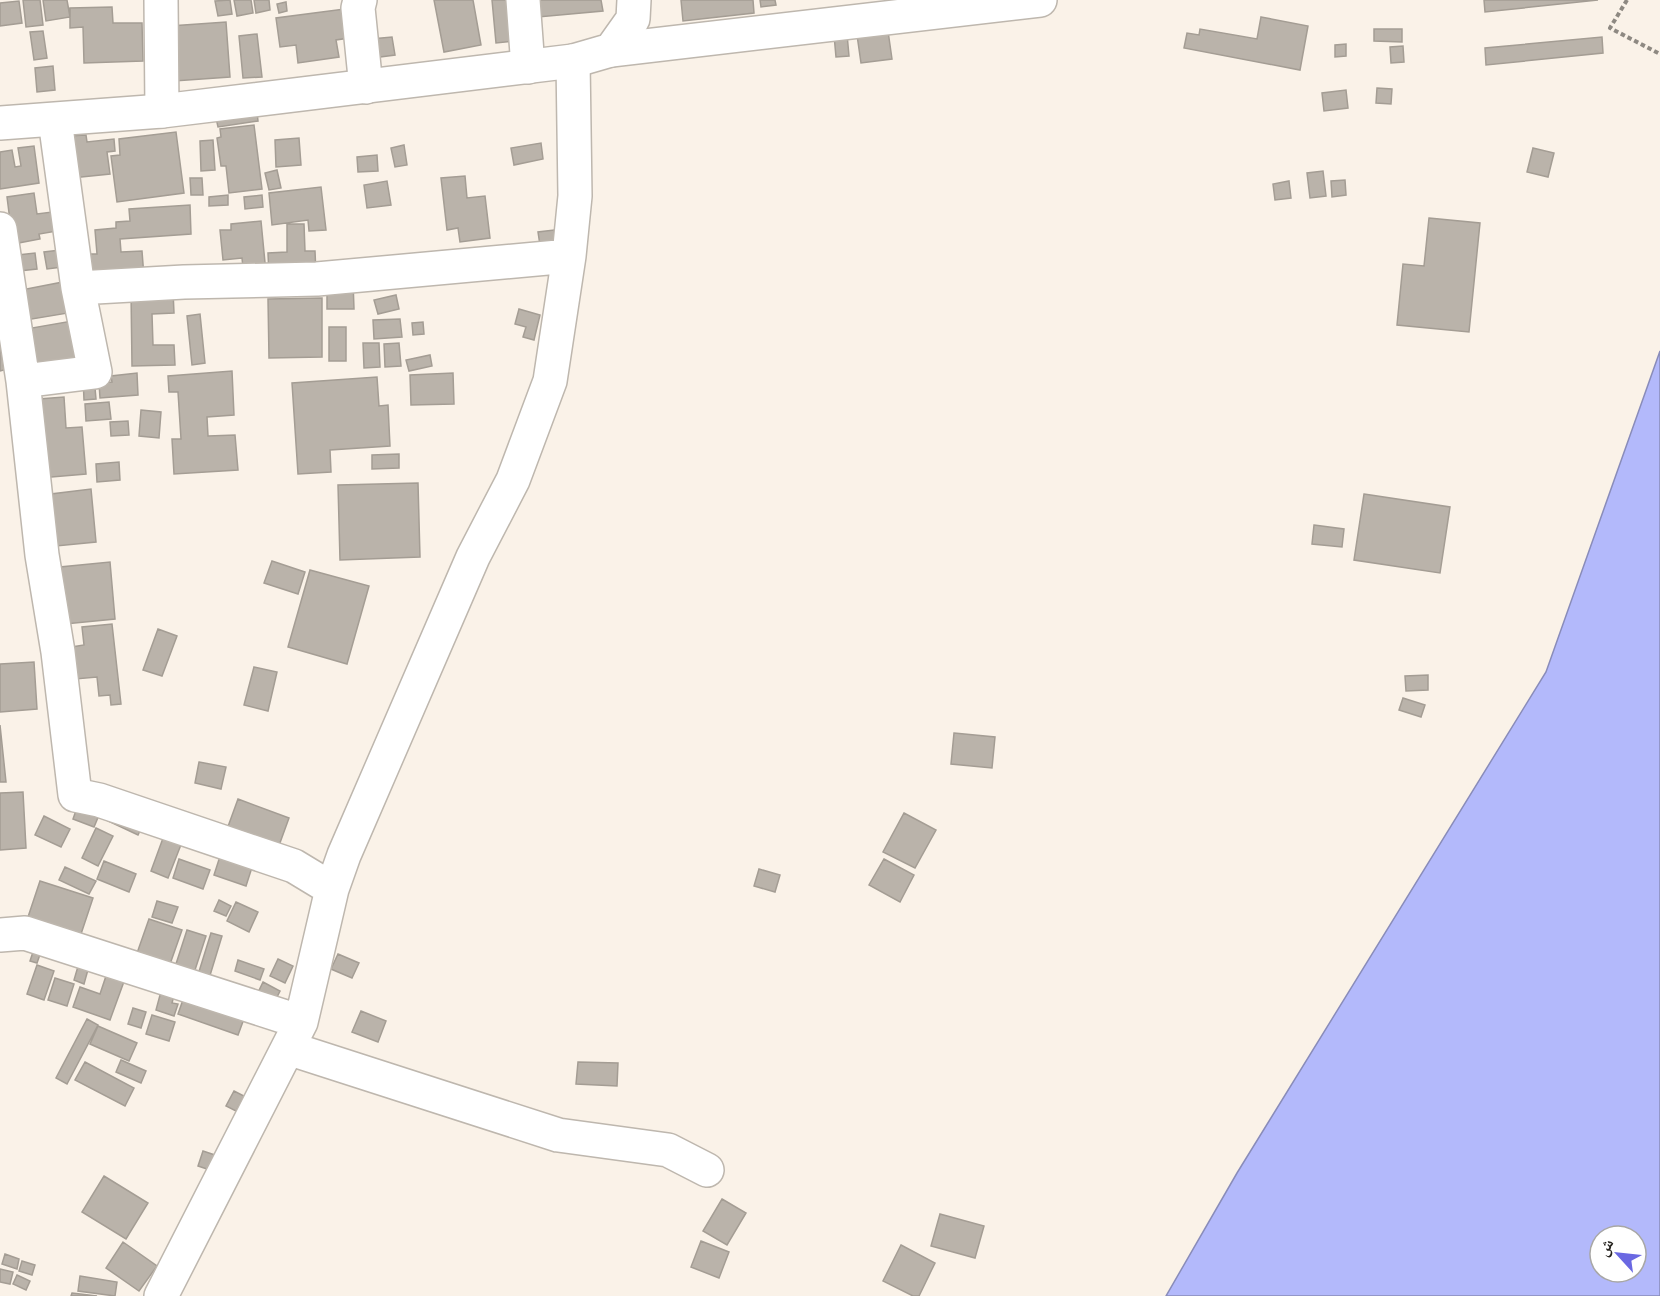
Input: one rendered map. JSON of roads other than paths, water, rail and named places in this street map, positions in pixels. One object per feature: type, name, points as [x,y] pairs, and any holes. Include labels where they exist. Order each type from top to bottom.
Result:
[{"type":"street","points":[[161,0],[162,111]]},
{"type":"street","points":[[360,0],[358,8],[366,87]]},
{"type":"street","points":[[523,0],[528,67]]},
{"type":"street","points":[[0,123],[162,111],[366,87],[573,61],[611,50],[1040,0]]},
{"type":"street","points":[[611,50],[634,10]]},
{"type":"street","points":[[161,1296],[295,1035],[332,889],[437,638],[527,448],[550,381],[569,256],[575,196],[573,61]]},
{"type":"street","points":[[23,381],[95,372],[78,288],[55,120]]},
{"type":"street","points":[[0,229],[23,381],[42,555],[58,652],[75,795],[99,800],[294,866],[332,889]]},
{"type":"street","points":[[78,288],[184,282],[317,279],[569,256]]},
{"type":"street","points":[[0,935],[25,933],[558,1135],[668,1150],[707,1170]]},
{"type":"water","points":[[1660,351],[1660,1296],[1166,1296],[1237,1173],[1546,672]]}]
